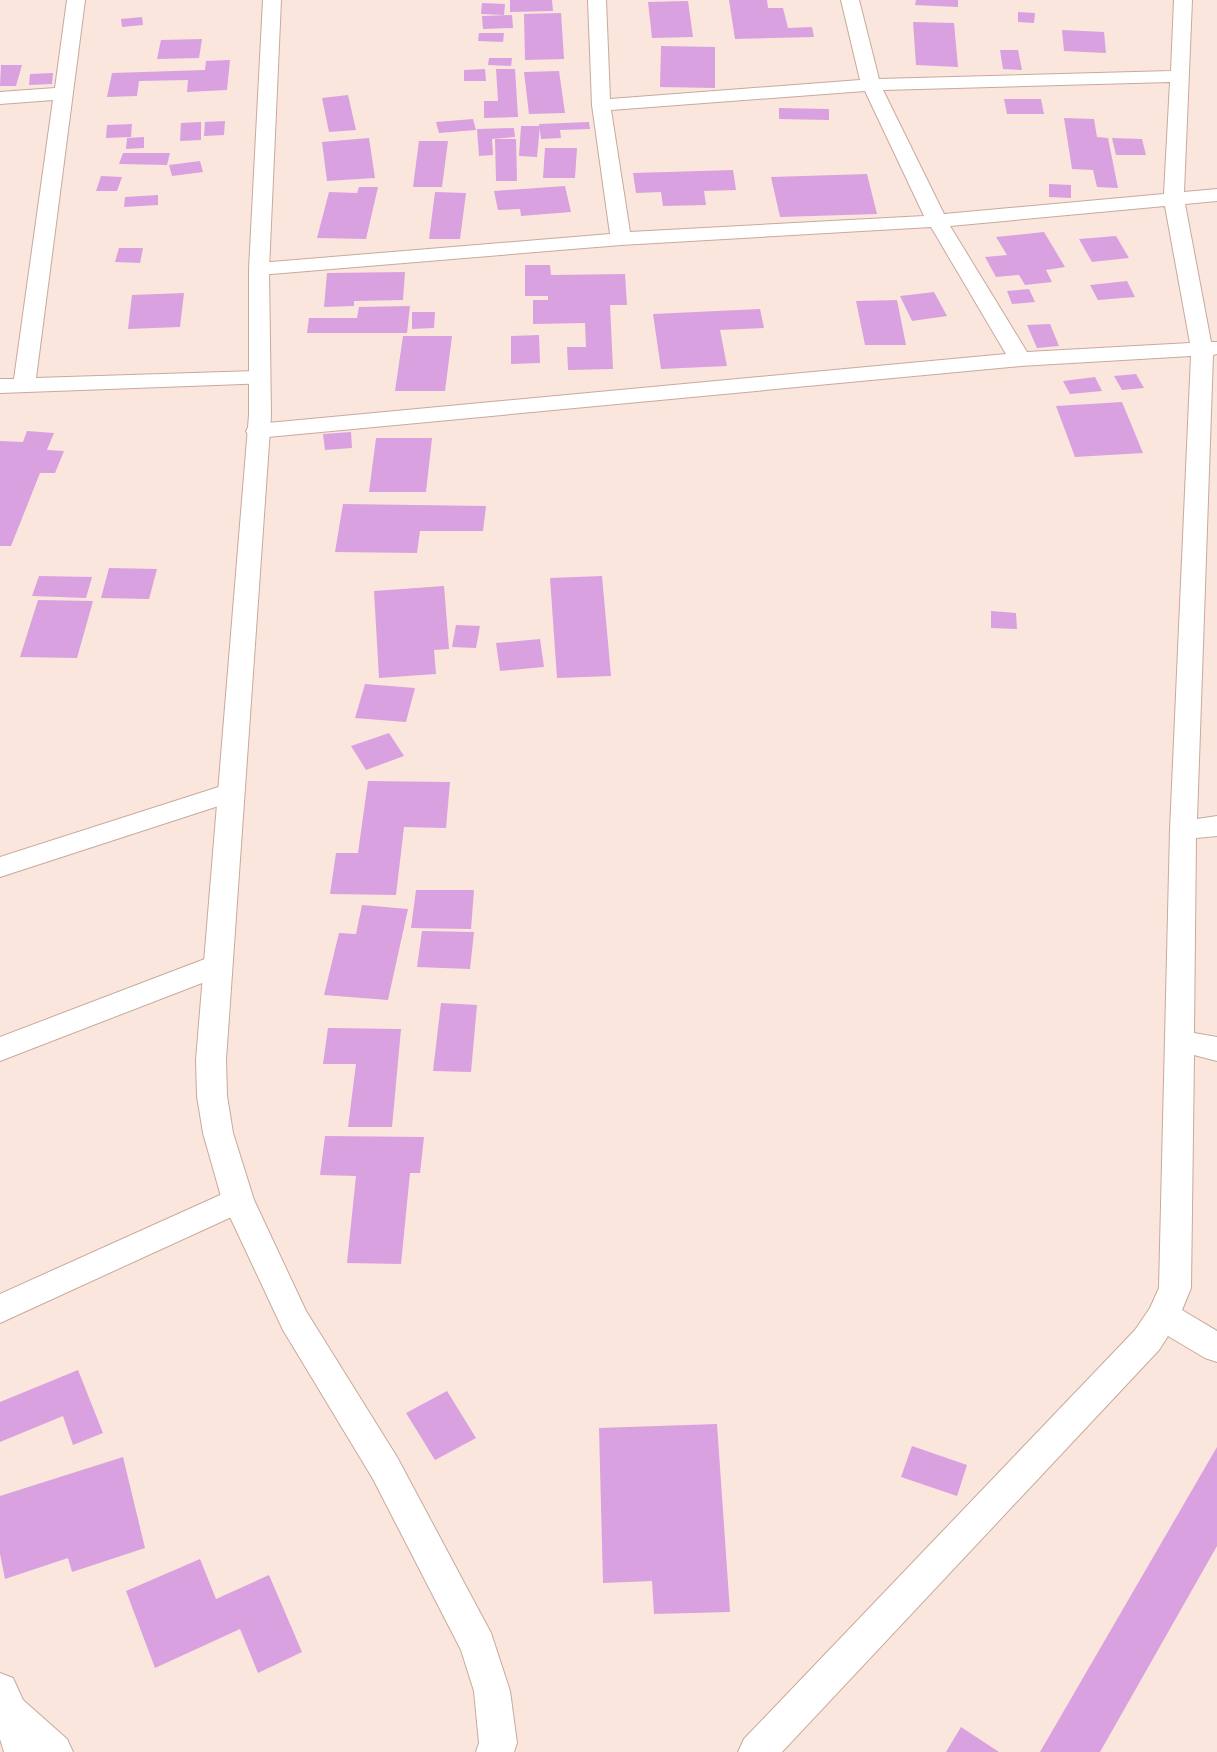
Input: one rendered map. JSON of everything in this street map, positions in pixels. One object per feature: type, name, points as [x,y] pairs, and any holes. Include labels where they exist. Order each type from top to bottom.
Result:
[{"type":"street","points":[[24,384],[76,0]]},
{"type":"street","points":[[272,0],[259,269],[260,415],[257,431],[211,1060],[212,1096],[218,1133],[238,1200],[294,1320],[385,1468],[478,1645],[492,1691],[498,1749]]},
{"type":"street","points":[[597,0],[601,105],[621,238]]},
{"type":"street","points":[[850,0],[871,85],[937,222],[1020,359]]},
{"type":"street","points":[[757,1752],[1141,1347],[1163,1316],[1175,1288],[1183,830],[1209,349],[1174,199],[1183,0]]},
{"type":"street","points":[[601,105],[871,85],[1181,76]]},
{"type":"street","points":[[0,98],[64,93]]},
{"type":"street","points":[[259,269],[621,238],[937,222],[1217,196]]},
{"type":"street","points":[[257,431],[1020,359],[1209,349]]},
{"type":"street","points":[[0,386],[259,378]]},
{"type":"street","points":[[0,867],[231,792]]},
{"type":"street","points":[[1183,830],[1217,826]]},
{"type":"street","points":[[0,1049],[218,965]]},
{"type":"street","points":[[1180,1041],[1217,1049]]},
{"type":"street","points":[[0,1309],[238,1200]]},
{"type":"street","points":[[1163,1316],[1217,1348]]},
{"type":"street","points":[[5,1702],[22,1752]]},
{"type":"street","points":[[5,1702],[54,1752]]},
{"type":"building","points":[[510,0],[552,0],[553,11],[510,12]]},
{"type":"building","points":[[729,0],[767,0],[768,8],[783,8],[788,28],[812,27],[814,37],[735,39]]},
{"type":"building","points":[[916,0],[958,0],[958,7],[915,5]]},
{"type":"building","points":[[688,1],[693,37],[652,38],[648,2]]},
{"type":"building","points":[[482,3],[505,4],[504,15],[481,14]]},
{"type":"building","points":[[1018,12],[1035,13],[1034,23],[1018,22]]},
{"type":"building","points":[[561,13],[564,59],[525,60],[524,14]]},
{"type":"building","points":[[512,15],[513,28],[483,29],[482,16]]},
{"type":"building","points":[[142,17],[143,25],[122,27],[121,19]]},
{"type":"building","points":[[913,22],[954,23],[958,67],[916,65]]},
{"type":"building","points":[[1062,30],[1104,32],[1106,53],[1064,51]]},
{"type":"building","points":[[479,33],[504,33],[503,42],[478,41]]},
{"type":"building","points":[[202,39],[199,58],[157,59],[161,40]]},
{"type":"building","points":[[661,46],[715,47],[715,88],[660,87]]},
{"type":"building","points":[[1000,50],[1018,50],[1022,70],[1003,69]]},
{"type":"building","points":[[489,58],[512,58],[511,66],[488,65]]},
{"type":"building","points":[[230,60],[227,90],[187,92],[188,80],[139,81],[137,96],[107,97],[112,73],[205,70],[206,61]]},
{"type":"building","points":[[1,65],[22,65],[16,86],[0,86]]},
{"type":"building","points":[[485,69],[486,81],[464,81],[464,70]]},
{"type":"building","points":[[496,69],[515,69],[518,117],[484,118],[484,101],[498,101]]},
{"type":"building","points":[[559,71],[565,113],[529,114],[524,72]]},
{"type":"building","points":[[53,73],[52,84],[29,85],[30,74]]},
{"type":"building","points":[[348,95],[356,130],[329,132],[322,98]]},
{"type":"building","points":[[1004,99],[1041,99],[1044,114],[1007,114]]},
{"type":"building","points":[[779,108],[829,109],[829,120],[779,119]]},
{"type":"building","points":[[1064,118],[1094,119],[1097,137],[1108,138],[1118,188],[1097,187],[1093,170],[1072,169]]},
{"type":"building","points":[[473,119],[476,130],[439,133],[436,122]]},
{"type":"building","points":[[225,121],[224,135],[204,136],[205,122]]},
{"type":"building","points":[[201,122],[201,140],[180,141],[181,123]]},
{"type":"building","points":[[589,122],[590,129],[560,130],[561,138],[541,139],[539,124]]},
{"type":"building","points":[[132,124],[131,137],[106,138],[107,125]]},
{"type":"building","points":[[521,126],[540,126],[537,157],[519,156]]},
{"type":"building","points":[[514,128],[515,137],[492,139],[493,155],[479,156],[477,129]]},
{"type":"building","points":[[144,137],[144,148],[126,149],[127,138]]},
{"type":"building","points":[[369,138],[375,178],[327,181],[322,142]]},
{"type":"building","points":[[1112,138],[1142,139],[1146,155],[1116,155]]},
{"type":"building","points":[[495,139],[516,139],[517,181],[496,181]]},
{"type":"building","points":[[419,141],[448,141],[442,187],[413,187]]},
{"type":"building","points":[[545,148],[577,148],[575,178],[543,178]]},
{"type":"building","points":[[123,153],[170,153],[167,165],[119,164]]},
{"type":"building","points":[[200,161],[203,172],[172,176],[169,165]]},
{"type":"building","points":[[733,170],[736,190],[704,191],[706,205],[663,206],[661,192],[636,193],[633,173]]},
{"type":"building","points":[[867,174],[877,214],[780,217],[771,177]]},
{"type":"building","points":[[101,176],[122,177],[117,191],[96,191]]},
{"type":"building","points":[[1049,184],[1071,185],[1071,198],[1049,197]]},
{"type":"building","points":[[565,186],[571,212],[521,216],[520,209],[498,210],[494,191]]},
{"type":"building","points":[[359,187],[378,187],[366,239],[317,238],[329,192],[357,193]]},
{"type":"building","points":[[435,192],[466,193],[460,239],[429,239]]},
{"type":"building","points":[[158,195],[158,205],[124,207],[125,197]]},
{"type":"building","points":[[1044,232],[1065,267],[1046,270],[1052,282],[1025,285],[1019,275],[996,277],[985,257],[1007,255],[996,237]]},
{"type":"building","points":[[1116,236],[1129,258],[1092,262],[1079,239]]},
{"type":"building","points":[[119,248],[143,248],[140,263],[115,262]]},
{"type":"building","points":[[525,265],[550,265],[551,275],[625,274],[627,305],[610,305],[613,369],[568,370],[567,347],[586,347],[585,323],[533,324],[533,300],[548,300],[548,296],[525,296]]},
{"type":"building","points":[[405,272],[403,300],[354,301],[354,306],[324,307],[327,273]]},
{"type":"building","points":[[1127,281],[1135,297],[1098,300],[1090,285]]},
{"type":"building","points":[[1029,289],[1035,302],[1012,304],[1007,291]]},
{"type":"building","points":[[934,292],[947,316],[912,321],[900,296]]},
{"type":"building","points":[[184,293],[180,327],[128,329],[132,295]]},
{"type":"building","points":[[897,300],[906,345],[865,345],[856,301]]},
{"type":"building","points":[[410,306],[407,333],[307,333],[309,318],[357,318],[359,307]]},
{"type":"building","points":[[760,309],[764,328],[720,330],[727,366],[661,369],[653,314]]},
{"type":"building","points":[[412,312],[435,312],[434,328],[412,329]]},
{"type":"building","points":[[1050,324],[1059,346],[1037,348],[1027,325]]},
{"type":"building","points":[[539,335],[540,363],[511,364],[511,336]]},
{"type":"building","points":[[403,336],[452,336],[445,391],[395,391]]},
{"type":"building","points":[[1136,374],[1144,388],[1122,390],[1114,376]]},
{"type":"building","points":[[1095,377],[1102,391],[1070,394],[1063,381]]},
{"type":"building","points":[[1122,402],[1143,453],[1075,457],[1056,406]]},
{"type":"building","points":[[27,431],[54,433],[47,450],[64,451],[55,473],[40,473],[11,546],[0,546],[0,441],[23,442]]},
{"type":"building","points":[[351,432],[352,448],[325,450],[323,434]]},
{"type":"building","points":[[376,438],[432,438],[426,492],[369,492]]},
{"type":"building","points":[[343,504],[486,506],[483,531],[420,531],[417,553],[335,552]]},
{"type":"building","points":[[109,568],[157,569],[149,599],[101,598]]},
{"type":"building","points":[[39,576],[92,577],[86,598],[32,596]]},
{"type":"building","points":[[602,576],[611,676],[557,678],[550,578]]},
{"type":"building","points":[[444,586],[449,649],[434,650],[436,674],[379,678],[374,591]]},
{"type":"building","points":[[38,600],[93,601],[77,658],[20,657]]},
{"type":"building","points":[[991,611],[1016,613],[1017,629],[991,628]]},
{"type":"building","points":[[456,625],[480,626],[476,648],[452,647]]},
{"type":"building","points":[[540,639],[544,667],[500,671],[496,643]]},
{"type":"building","points":[[365,684],[415,688],[406,722],[355,718]]},
{"type":"building","points":[[389,733],[404,756],[366,770],[351,746]]},
{"type":"building","points":[[368,781],[450,782],[446,828],[404,827],[396,895],[330,894],[336,853],[358,853]]},
{"type":"building","points":[[416,890],[474,890],[471,929],[411,928]]},
{"type":"building","points":[[362,905],[408,909],[388,1000],[324,995],[339,933],[356,934]]},
{"type":"building","points":[[422,931],[474,932],[470,969],[417,967]]},
{"type":"building","points":[[441,1003],[477,1005],[471,1072],[433,1071]]},
{"type":"building","points":[[328,1028],[401,1029],[392,1127],[348,1127],[356,1064],[323,1064]]},
{"type":"building","points":[[325,1136],[424,1137],[420,1173],[410,1173],[401,1264],[347,1263],[356,1176],[320,1175]]},
{"type":"building","points":[[78,1370],[103,1433],[73,1445],[63,1416],[0,1442],[0,1402]]},
{"type":"building","points":[[447,1391],[476,1438],[435,1460],[406,1413]]},
{"type":"building","points":[[717,1424],[730,1612],[654,1614],[652,1581],[603,1583],[599,1428]]},
{"type":"building","points":[[912,1446],[967,1465],[957,1496],[901,1477]]},
{"type":"building","points":[[1217,1447],[1217,1546],[1100,1752],[1040,1752]]},
{"type":"building","points":[[123,1457],[145,1548],[72,1572],[68,1558],[5,1579],[0,1554],[0,1496]]},
{"type":"building","points":[[200,1559],[216,1599],[269,1575],[302,1652],[258,1673],[240,1629],[155,1668],[126,1591]]},
{"type":"building","points":[[961,1727],[999,1752],[946,1752]]}]
